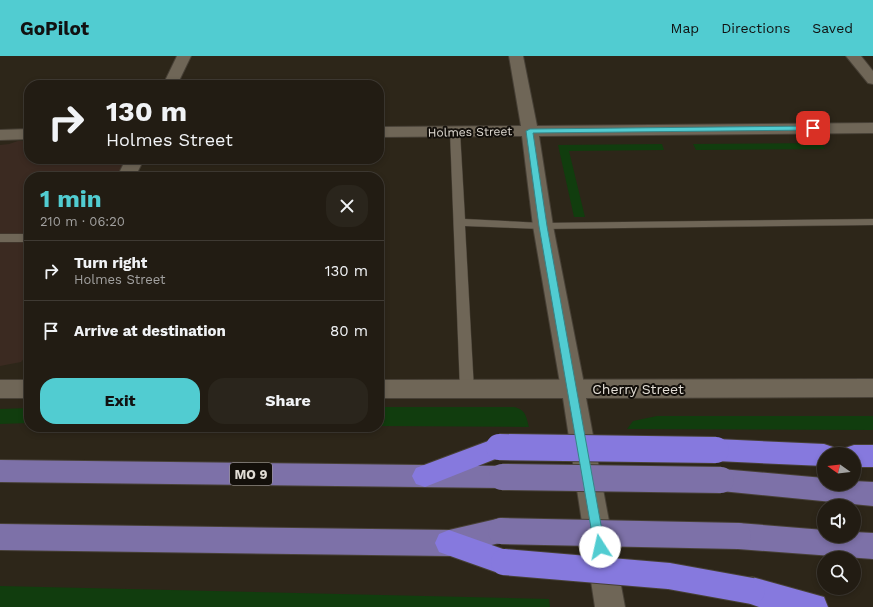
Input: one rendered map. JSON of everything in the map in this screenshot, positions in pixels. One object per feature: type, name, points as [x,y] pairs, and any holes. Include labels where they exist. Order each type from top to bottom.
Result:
[{"type":"highway","points":[[425,476],[499,447],[716,450],[817,455]]},
{"type":"highway","points":[[861,456],[873,456]]},
{"type":"highway","points":[[449,543],[504,562],[669,576],[752,591],[813,607]]},
{"type":"main road","name":"MO 9","points":[[0,471],[721,480],[873,494]]},
{"type":"main road","points":[[0,537],[449,543],[501,531],[738,536],[873,546]]},
{"type":"street","points":[[172,80],[184,56]]},
{"type":"street","points":[[516,56],[530,131],[543,226],[573,389],[610,607]]},
{"type":"street","points":[[853,56],[873,80]]},
{"type":"street","name":"Holmes Street","points":[[384,132],[873,128]]},
{"type":"street","points":[[0,134],[24,134]]},
{"type":"street","points":[[0,389],[24,386]]},
{"type":"street","name":"Cherry Street","points":[[384,390],[873,388]]},
{"type":"lane","points":[[455,132],[467,390]]},
{"type":"lane","points":[[459,222],[543,226],[873,222]]},
{"type":"lane","points":[[0,238],[24,238]]},
{"type":"shaded area","points":[[24,141],[24,164],[124,164],[120,172],[24,172],[24,359],[21,362],[0,366],[0,145]]},
{"type":"green space","points":[[822,143],[825,149],[696,150],[693,144]]},
{"type":"green space","points":[[662,144],[664,150],[569,151],[585,217],[574,217],[558,145]]},
{"type":"green space","points":[[384,407],[514,407],[523,412],[529,427],[384,426]]},
{"type":"green space","points":[[24,408],[24,423],[0,424],[0,409]]},
{"type":"green space","points":[[657,416],[873,416],[873,430],[627,429],[633,421]]},
{"type":"green space","points":[[0,586],[549,599],[550,607],[0,607]]},
{"type":"route","points":[[600,547],[543,226],[530,131],[813,128]]}]
